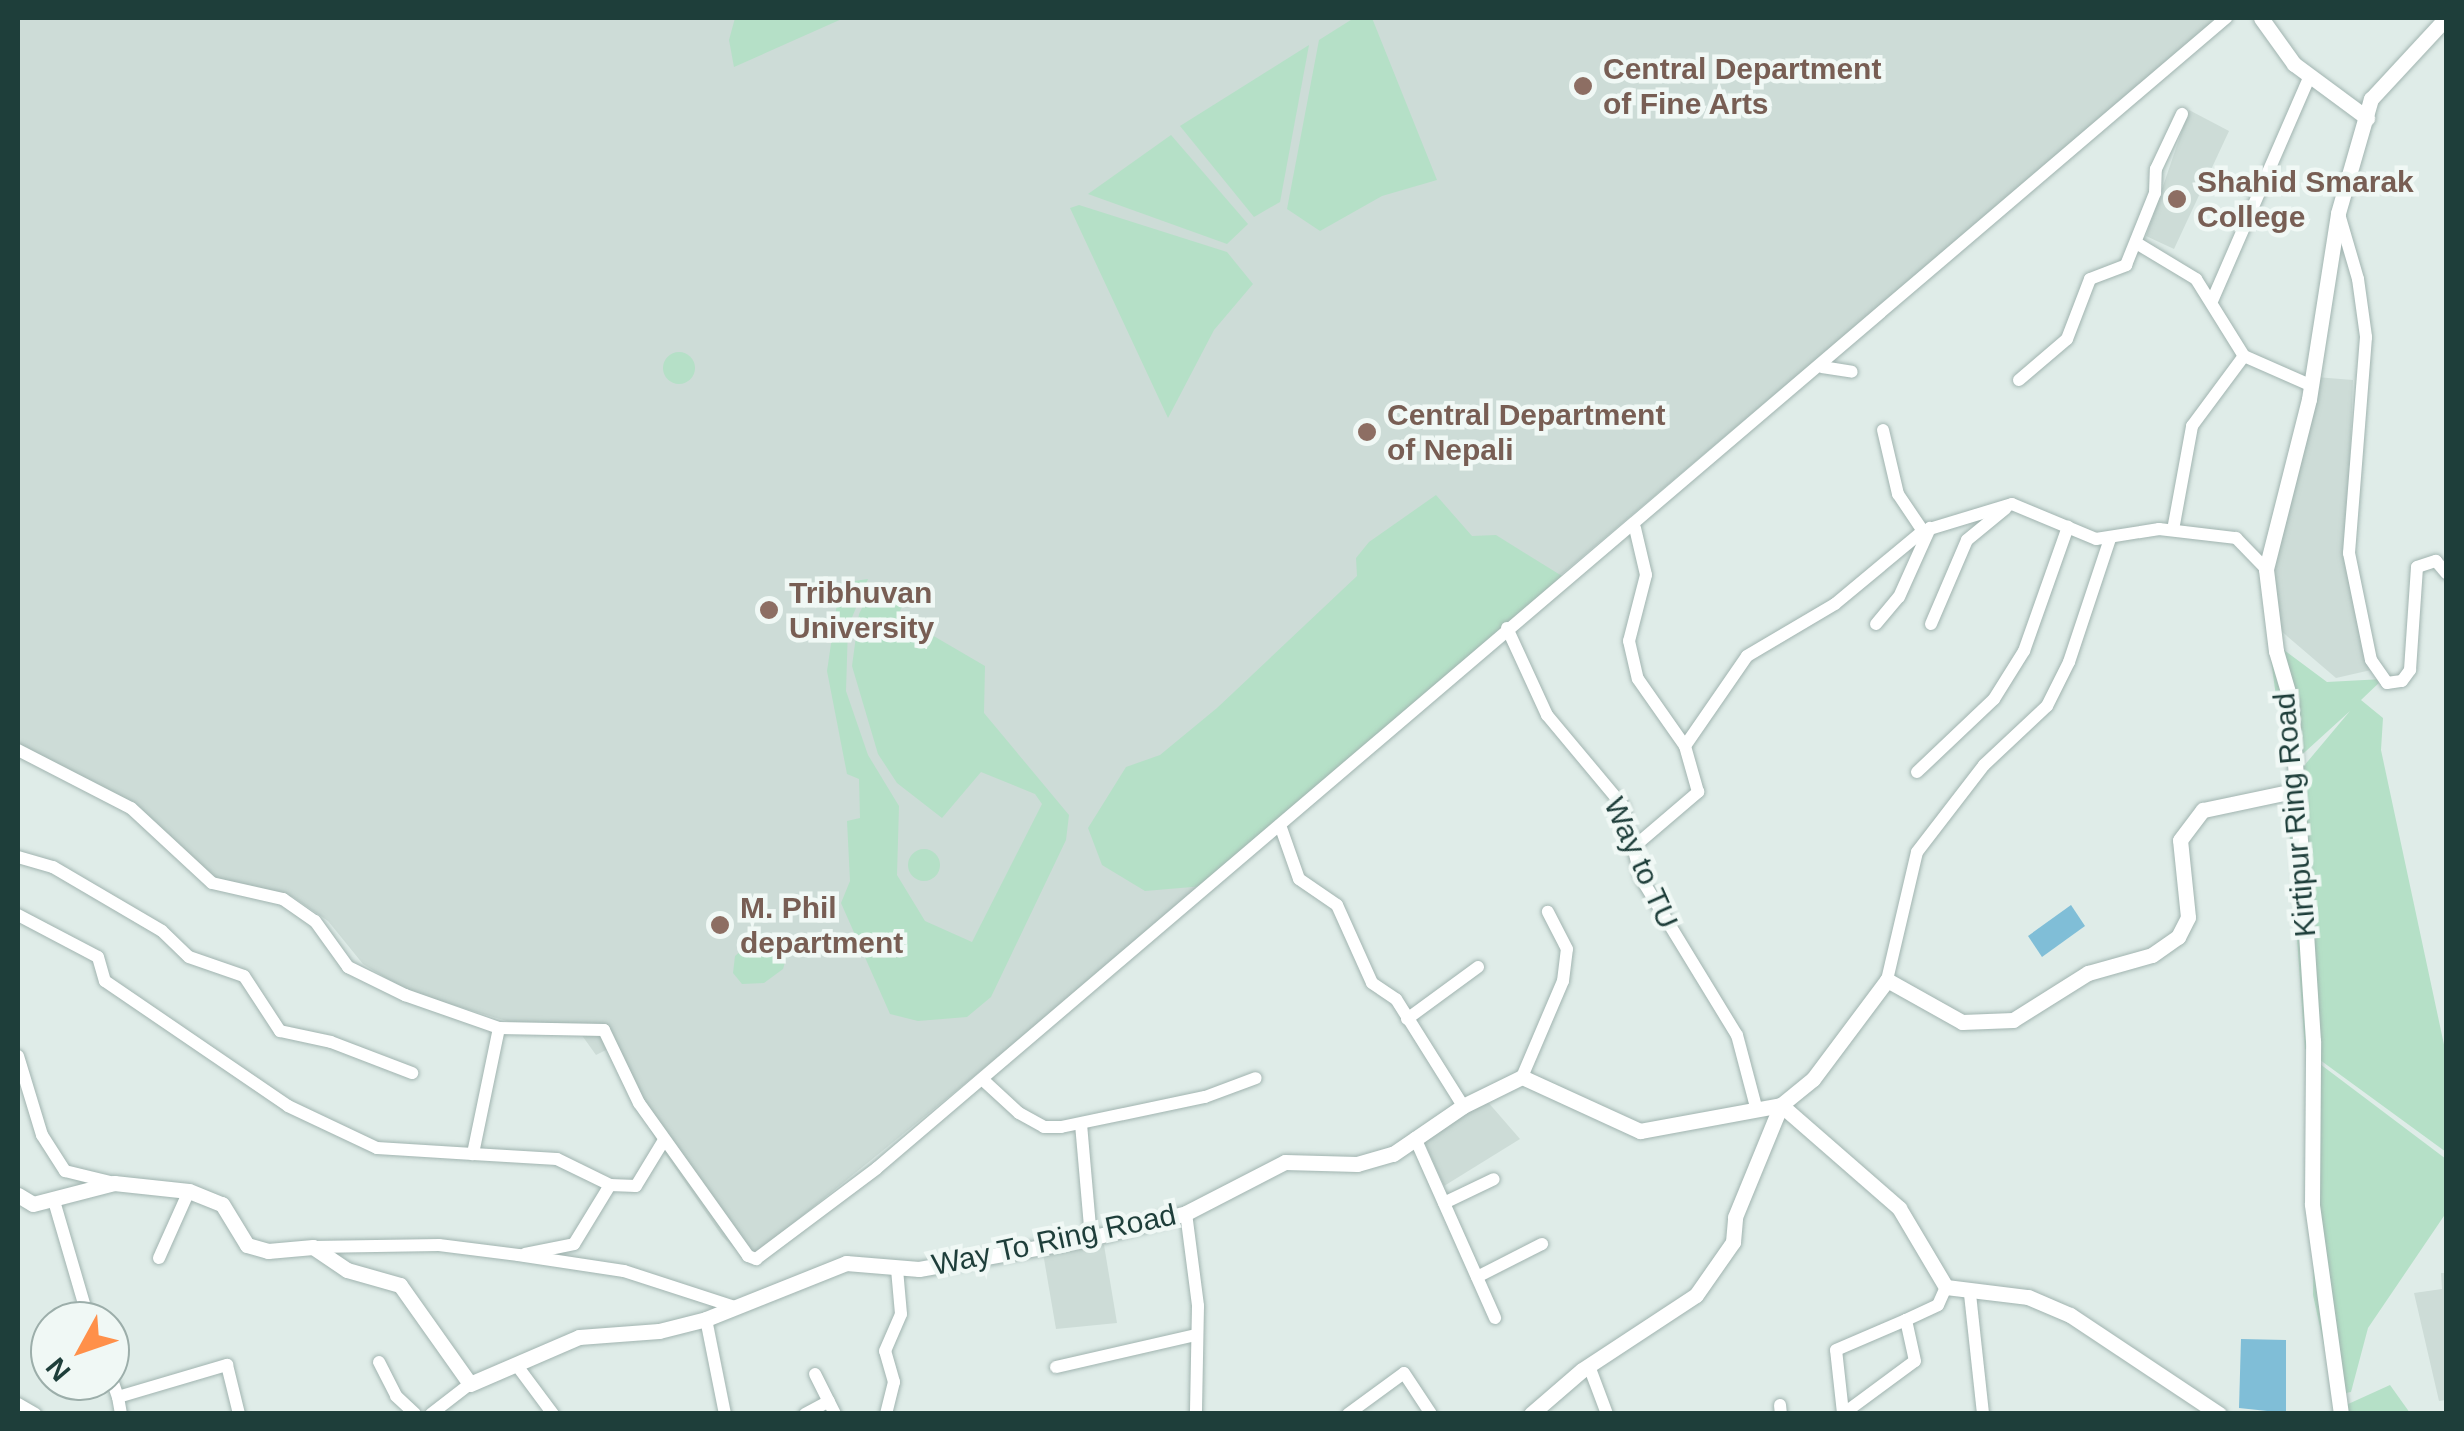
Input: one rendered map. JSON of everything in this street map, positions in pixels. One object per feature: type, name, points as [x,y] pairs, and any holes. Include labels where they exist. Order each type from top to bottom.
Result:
[{"type":"street","points":[[18,750],[131,808],[212,883],[282,899],[316,921],[348,967],[499,1028],[604,1030],[664,1140],[756,1258],[982,1079],[1507,628],[1636,528],[2226,18]]},
{"type":"street","points":[[2261,18],[2309,78],[2366,118]]},
{"type":"street","name":"Kirtipur Ring Road","points":[[2341,1414],[2312,1204],[2314,1041],[2293,791],[2291,702],[2276,651],[2266,569],[2310,385],[2338,212],[2371,99],[2446,18]]},
{"type":"street","points":[[2212,301],[2309,78]]},
{"type":"street","points":[[2018,380],[2067,340],[2090,279],[2126,265],[2138,244],[2156,169],[2182,114]]},
{"type":"street","points":[[2338,212],[2358,279],[2366,337],[2349,553],[2371,660],[2387,682],[2402,681],[2410,670],[2417,567],[2436,561],[2446,573]]},
{"type":"street","points":[[2138,244],[2178,264],[2212,301],[2244,356],[2310,385]]},
{"type":"street","points":[[2173,530],[2192,426],[2244,356]]},
{"type":"street","points":[[1822,367],[1852,372]]},
{"type":"street","points":[[1883,430],[1898,494],[1926,529]]},
{"type":"street","points":[[1686,746],[1747,656],[1835,604],[1926,529],[2012,504],[2068,528],[2110,539],[2173,530],[2236,538],[2266,569]]},
{"type":"street","points":[[1931,624],[1967,540],[2012,504]]},
{"type":"street","points":[[1636,528],[1646,575],[1629,641],[1638,679],[1686,746],[1698,792],[1636,844]]},
{"type":"street","points":[[1918,772],[2004,683],[2024,651],[2068,528]]},
{"type":"street","points":[[1876,624],[1898,597],[1926,529]]},
{"type":"street","points":[[1531,1414],[1589,1366],[1696,1294],[1734,1242],[1736,1218],[1781,1105],[1814,1078],[1887,980],[1917,852],[1984,765],[2047,706],[2069,662],[2110,539]]},
{"type":"street","name":"Way to TU","points":[[1507,628],[1547,715],[1622,806],[1636,844],[1641,878],[1655,908],[1737,1035],[1756,1108]]},
{"type":"street","points":[[1887,980],[1962,1022],[2002,1023],[2088,973],[2168,947],[2188,917],[2180,840],[2187,823],[2222,803],[2293,791]]},
{"type":"street","points":[[1280,825],[1299,879],[1337,906],[1372,984],[1396,999],[1463,1106]]},
{"type":"street","points":[[18,857],[53,867],[162,931],[189,957],[244,976],[280,1031],[412,1073]]},
{"type":"street","points":[[1548,912],[1566,949],[1563,981],[1522,1077],[1640,1131],[1781,1105],[1899,1208],[1946,1287],[1970,1294],[2028,1297],[2070,1315],[2219,1414]]},
{"type":"street","points":[[18,914],[98,956],[105,980],[288,1106],[378,1148],[557,1160],[610,1185],[636,1186],[664,1140]]},
{"type":"street","points":[[1406,1019],[1478,967]]},
{"type":"street","points":[[473,1154],[499,1028]]},
{"type":"street","points":[[18,1056],[31,1104],[66,1171],[114,1183],[190,1191],[222,1204],[247,1245],[268,1251],[439,1244],[624,1271],[735,1308]]},
{"type":"street","name":"Way To Ring Road","points":[[470,1384],[518,1367],[579,1337],[706,1319],[846,1263],[897,1269],[1091,1238],[1186,1213],[1285,1162],[1357,1164],[1393,1154],[1463,1106],[1522,1077]]},
{"type":"street","points":[[982,1079],[1044,1127],[1081,1124],[1256,1078]]},
{"type":"street","points":[[18,1097],[31,1104]]},
{"type":"street","points":[[1081,1124],[1091,1238]]},
{"type":"street","points":[[1415,1138],[1495,1318]]},
{"type":"street","points":[[1444,1203],[1494,1179]]},
{"type":"street","points":[[18,1195],[33,1204],[114,1183]]},
{"type":"street","points":[[518,1256],[574,1244],[610,1185]]},
{"type":"street","points":[[159,1258],[190,1191]]},
{"type":"street","points":[[54,1201],[83,1301]]},
{"type":"street","points":[[1186,1213],[1196,1335],[1196,1414]]},
{"type":"street","points":[[1477,1277],[1542,1244]]},
{"type":"street","points":[[313,1247],[347,1270],[400,1285],[470,1384],[431,1414]]},
{"type":"street","points":[[886,1414],[894,1382],[885,1351],[901,1314],[897,1269]]},
{"type":"street","points":[[1906,1320],[1915,1361],[1843,1413],[1836,1350],[1938,1305],[1946,1287]]},
{"type":"street","points":[[1970,1294],[1983,1414]]},
{"type":"street","points":[[706,1319],[725,1414]]},
{"type":"street","points":[[1056,1367],[1196,1335]]},
{"type":"street","points":[[379,1362],[396,1396],[415,1414]]},
{"type":"street","points":[[130,1393],[227,1365],[239,1414]]},
{"type":"street","points":[[1589,1366],[1608,1414]]},
{"type":"street","points":[[518,1367],[553,1414]]},
{"type":"street","points":[[1348,1414],[1404,1373],[1431,1414]]},
{"type":"street","points":[[805,1414],[832,1407],[815,1374]]},
{"type":"street","points":[[18,1404],[34,1414]]},
{"type":"shaded area","name":"Tribhuvan University","points":[[18,18],[2221,18],[1480,643],[1150,933],[747,1261],[722,1236],[655,1139],[608,1049],[596,1055],[576,1027],[534,1029],[409,992],[363,964],[328,921],[293,897],[213,878],[135,808],[18,744]]},
{"type":"shaded area","name":"Shahid Smarak College","points":[[2189,110],[2229,131],[2174,249],[2146,236]]},
{"type":"shaded area","points":[[2316,377],[2353,380],[2348,517],[2371,670],[2336,678],[2266,618],[2276,524]]},
{"type":"shaded area","points":[[1487,1101],[1520,1139],[1444,1186],[1423,1139]]},
{"type":"shaded area","points":[[1104,1245],[1117,1323],[1056,1329],[1043,1253]]},
{"type":"shaded area","points":[[2441,1273],[2446,1273],[2446,1400],[2439,1401],[2414,1293],[2442,1289]]},
{"type":"green space","points":[[735,18],[844,18],[734,67],[729,40]]},
{"type":"green space","points":[[1354,18],[1372,18],[1437,180],[1382,196],[1320,231],[1287,209],[1319,40]]},
{"type":"green space","points":[[1309,45],[1280,202],[1254,217],[1180,126]]},
{"type":"green space","points":[[1171,135],[1248,224],[1227,244],[1088,194]]},
{"type":"green space","points":[[1079,205],[1227,252],[1253,284],[1214,330],[1168,418],[1070,208]]},
{"type":"green space","points":[[679,352],[690,357],[695,368],[690,379],[679,384],[668,379],[663,368],[668,357]]},
{"type":"green space","points":[[1436,495],[1472,536],[1496,535],[1562,576],[1204,886],[1145,891],[1102,865],[1088,828],[1126,767],[1160,755],[1217,708],[1357,576],[1356,558],[1369,542]]},
{"type":"green space","points":[[868,579],[848,627],[846,691],[868,755],[899,806],[897,875],[925,921],[972,942],[1042,804],[1035,794],[981,772],[942,818],[897,783],[878,754],[852,666],[859,614],[874,584],[905,601],[900,611],[908,621],[985,666],[984,713],[1069,815],[1066,840],[991,997],[967,1017],[918,1021],[890,1014],[841,903],[850,881],[847,821],[860,818],[859,779],[847,774],[827,671],[840,583]]},
{"type":"green space","points":[[2268,638],[2327,682],[2383,679],[2361,700],[2383,718],[2381,750],[2446,1054],[2446,1152],[2305,1049],[2285,771],[2303,767],[2350,711],[2295,761],[2285,762]]},
{"type":"green space","points":[[924,849],[935,854],[940,865],[935,876],[924,881],[913,876],[908,865],[913,854]]},
{"type":"green space","points":[[762,933],[789,948],[783,969],[764,983],[742,984],[733,973],[735,956]]},
{"type":"green space","points":[[2316,1061],[2446,1159],[2446,1213],[2368,1328],[2351,1392],[2335,1395],[2313,1295]]},
{"type":"green space","points":[[2390,1385],[2410,1413],[2336,1414],[2335,1410]]},
{"type":"water","points":[[2071,905],[2085,926],[2042,957],[2028,936]]},
{"type":"water","points":[[2241,1339],[2286,1340],[2286,1413],[2239,1408]]},
{"type":"place","name":"Central Department of Fine Arts","points":[[1583,86]]},
{"type":"place","name":"Shahid Smarak College","points":[[2177,199]]},
{"type":"place","name":"Central Department of Nepali","points":[[1367,432]]},
{"type":"place","name":"Tribhuvan University","points":[[769,610]]},
{"type":"place","name":"M. Phil department","points":[[720,925]]}]
